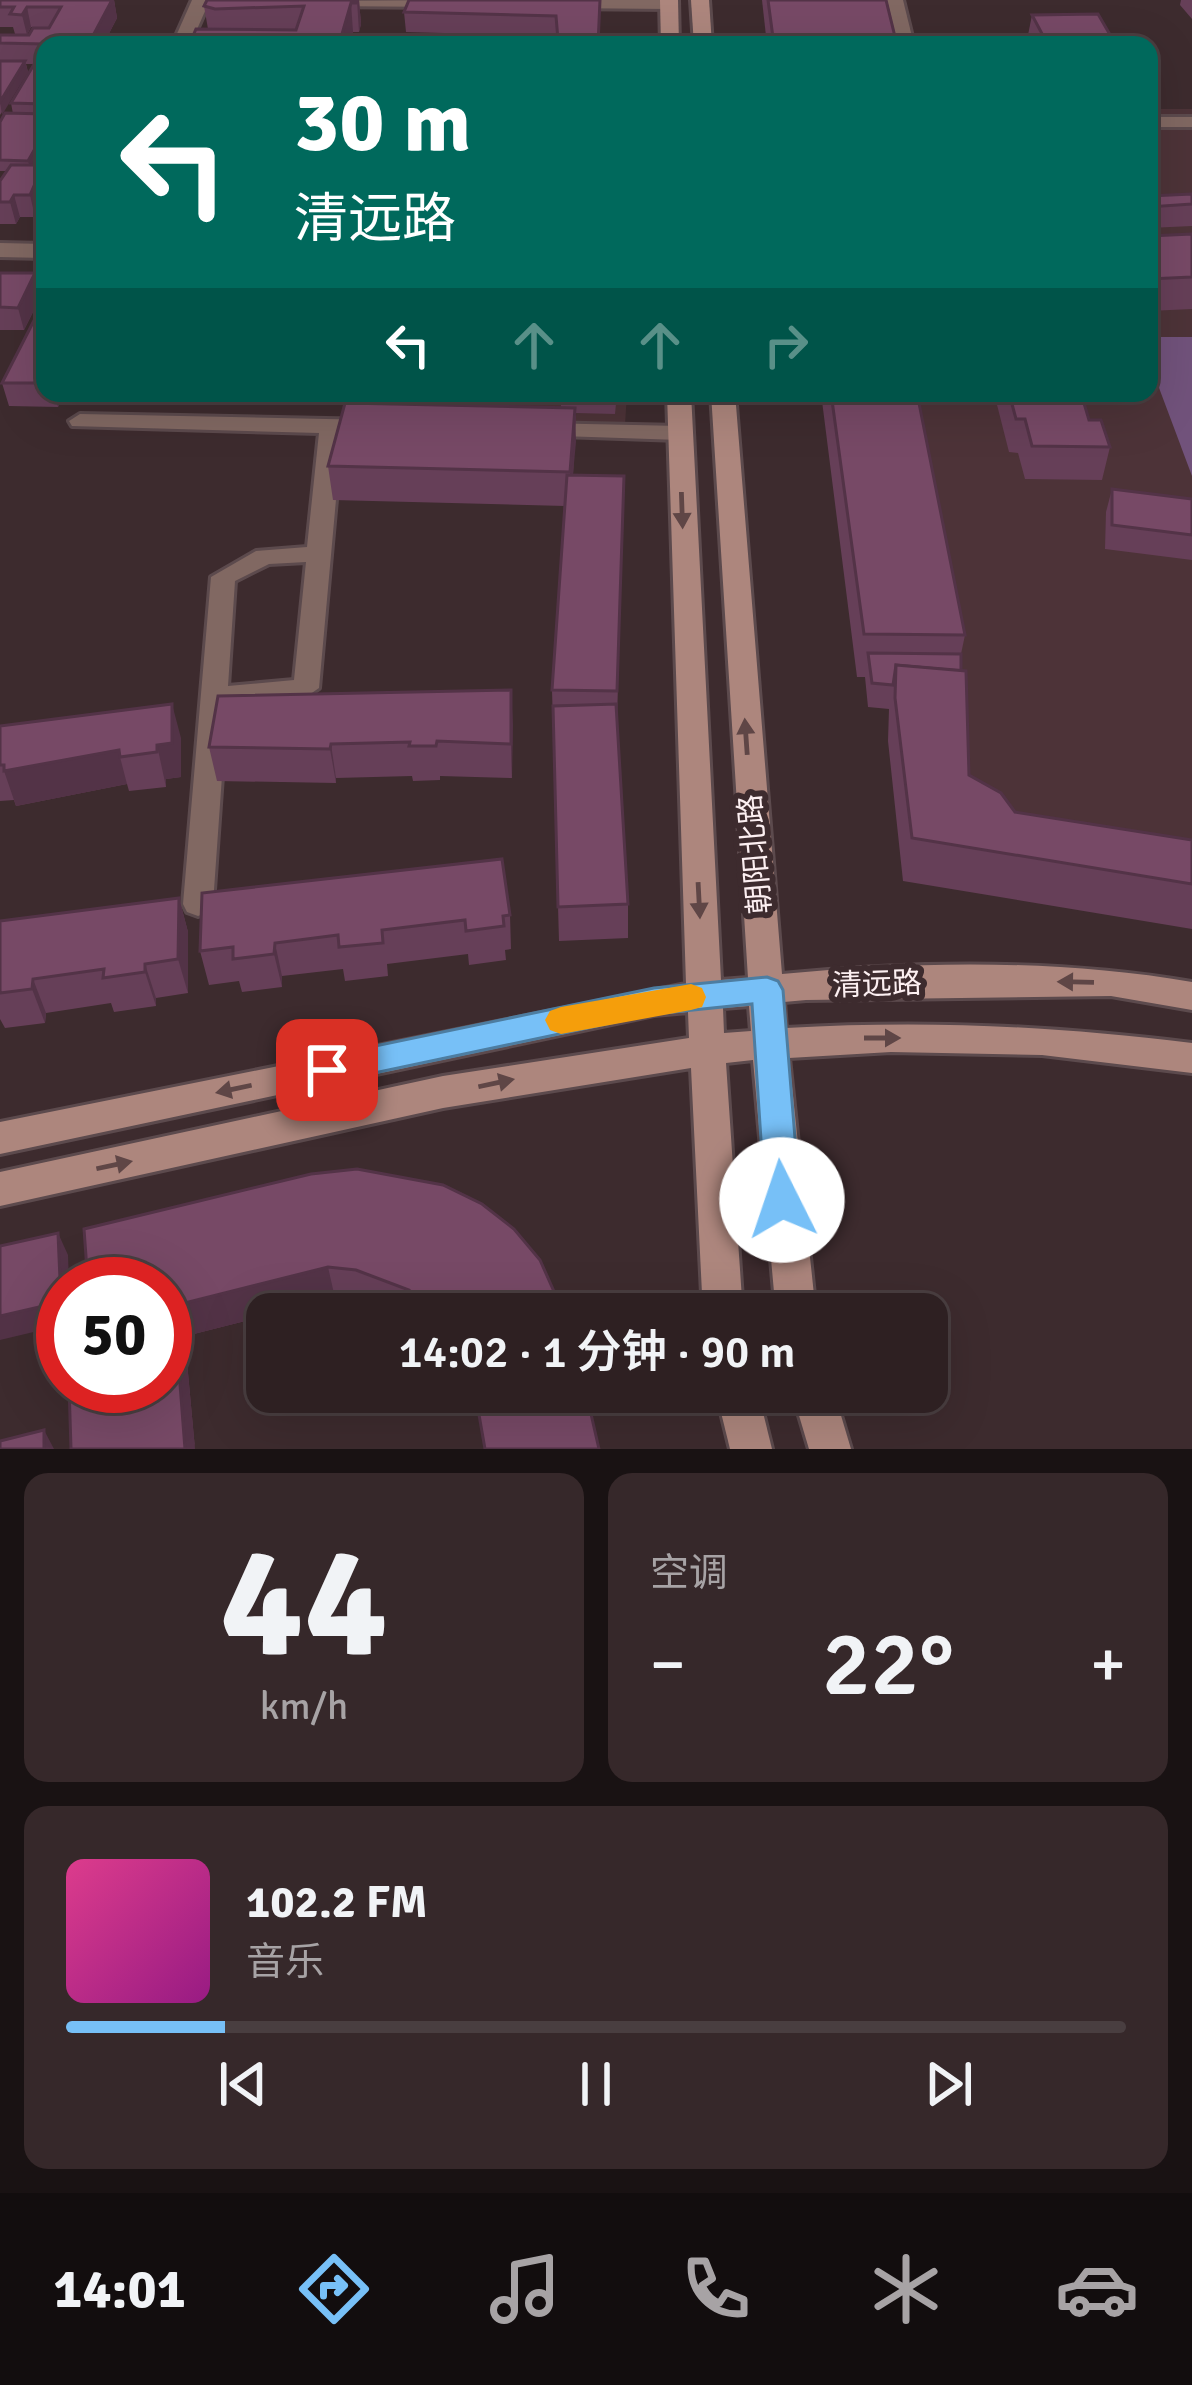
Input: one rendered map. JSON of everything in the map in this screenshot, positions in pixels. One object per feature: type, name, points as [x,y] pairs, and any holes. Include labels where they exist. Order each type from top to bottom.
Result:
[{"type":"main road","points":[[700,0],[702,36]]},
{"type":"main road","points":[[669,2],[670,36]]},
{"type":"main road","name":"朝阳北路","points":[[679,402],[706,1049],[722,1293]]},
{"type":"main road","name":"朝阳北路","points":[[724,402],[794,1293]]},
{"type":"main road","name":"清远路","points":[[0,1138],[654,1001],[767,990],[995,980],[1111,982],[1192,996]]},
{"type":"main road","name":"清远路","points":[[0,1189],[580,1064],[706,1049],[771,1043],[1018,1040],[1110,1043],[1192,1058]]},
{"type":"main road","points":[[742,1413],[751,1449]]},
{"type":"main road","points":[[819,1413],[830,1449]]},
{"type":"street","points":[[185,36],[201,0],[225,0]]},
{"type":"street","points":[[295,1],[459,2]]},
{"type":"street","points":[[552,3],[669,2]]},
{"type":"street","points":[[0,250],[36,251]]},
{"type":"street","points":[[0,266],[36,267]]},
{"type":"lane","points":[[895,0],[904,36]]},
{"type":"lane","points":[[1158,122],[1192,122]]},
{"type":"lane","points":[[80,421],[400,427]]},
{"type":"lane","points":[[214,697],[306,688],[331,426]]},
{"type":"lane","points":[[517,430],[680,433]]},
{"type":"lane","points":[[198,904],[224,578],[265,556],[320,554]]},
{"type":"shaded area","points":[[1158,109],[1192,109],[1192,886],[959,818],[904,402],[1158,402]]},
{"type":"shaded area","points":[[1158,337],[1192,337],[1192,476],[1158,385]]},
{"type":"shaded area","points":[[366,402],[626,402],[625,425],[362,419]]},
{"type":"building","points":[[0,0],[112,0],[93,36],[36,36],[36,44],[0,43],[0,35],[29,35],[33,28],[49,28],[61,7],[27,7],[22,15],[10,14],[14,7],[0,7]]},
{"type":"building","points":[[207,0],[357,0],[351,3],[342,34],[348,36],[193,36],[196,29],[296,30],[304,6],[204,6]]},
{"type":"building","points":[[409,0],[600,0],[598,36],[558,36],[556,16],[404,12]]},
{"type":"building","points":[[768,0],[886,0],[895,36],[773,36]]},
{"type":"building","points":[[1098,14],[1111,36],[1043,36],[1032,15]]},
{"type":"building","points":[[0,61],[25,61],[0,102]]},
{"type":"building","points":[[36,61],[36,104],[11,103]]},
{"type":"building","points":[[5,113],[36,114],[36,147],[28,161],[0,160],[0,122]]},
{"type":"building","points":[[11,165],[36,165],[36,186],[30,195],[14,195],[10,202],[0,202],[0,181]]},
{"type":"building","points":[[1192,194],[1192,204],[1158,206],[1158,196]]},
{"type":"building","points":[[1192,234],[1192,277],[1158,279],[1158,236]]},
{"type":"building","points":[[0,273],[35,273],[18,308],[0,307]]},
{"type":"building","points":[[36,317],[36,383],[2,383]]},
{"type":"building","points":[[832,402],[919,402],[965,635],[864,634]]},
{"type":"building","points":[[1011,402],[1084,402],[1089,420],[1101,420],[1110,447],[1032,446],[1025,419],[1016,419]]},
{"type":"building","points":[[345,403],[575,408],[570,472],[328,466]]},
{"type":"building","points":[[567,475],[624,476],[617,691],[552,690]]},
{"type":"building","points":[[1112,489],[1192,499],[1192,535],[1112,525]]},
{"type":"building","points":[[868,653],[961,654],[961,671],[896,665],[893,685],[872,683]]},
{"type":"building","points":[[896,665],[966,671],[969,775],[1001,793],[1015,812],[1192,840],[1192,884],[912,838],[895,698]]},
{"type":"building","points":[[511,690],[511,744],[437,741],[436,746],[331,744],[330,749],[209,747],[218,696]]},
{"type":"building","points":[[172,704],[172,743],[157,745],[157,752],[120,757],[119,750],[4,771],[0,765],[0,726]]},
{"type":"building","points":[[616,704],[628,904],[558,907],[553,706]]},
{"type":"building","points":[[502,859],[510,915],[503,916],[504,926],[466,931],[465,920],[382,930],[383,943],[339,947],[338,935],[275,943],[274,954],[233,959],[233,947],[200,951],[202,893]]},
{"type":"building","points":[[179,898],[178,959],[145,964],[145,972],[103,978],[104,969],[33,979],[32,989],[0,993],[0,921]]},
{"type":"building","points":[[357,1169],[443,1185],[482,1204],[514,1229],[540,1260],[555,1293],[412,1293],[356,1270],[328,1267],[192,1301],[192,1257],[86,1257],[84,1229],[311,1174]]},
{"type":"building","points":[[58,1233],[59,1257],[36,1257],[36,1308],[0,1316],[0,1246]]},
{"type":"building","points":[[70,1413],[182,1413],[185,1449],[71,1449]]},
{"type":"building","points":[[479,1413],[591,1413],[599,1449],[485,1449]]},
{"type":"building","points":[[44,1430],[44,1449],[0,1449],[0,1441]]},
{"type":"slow traffic","points":[[561,1020],[691,997]]},
{"type":"route","points":[[327,1070],[654,1001],[767,990],[782,1200]]}]
